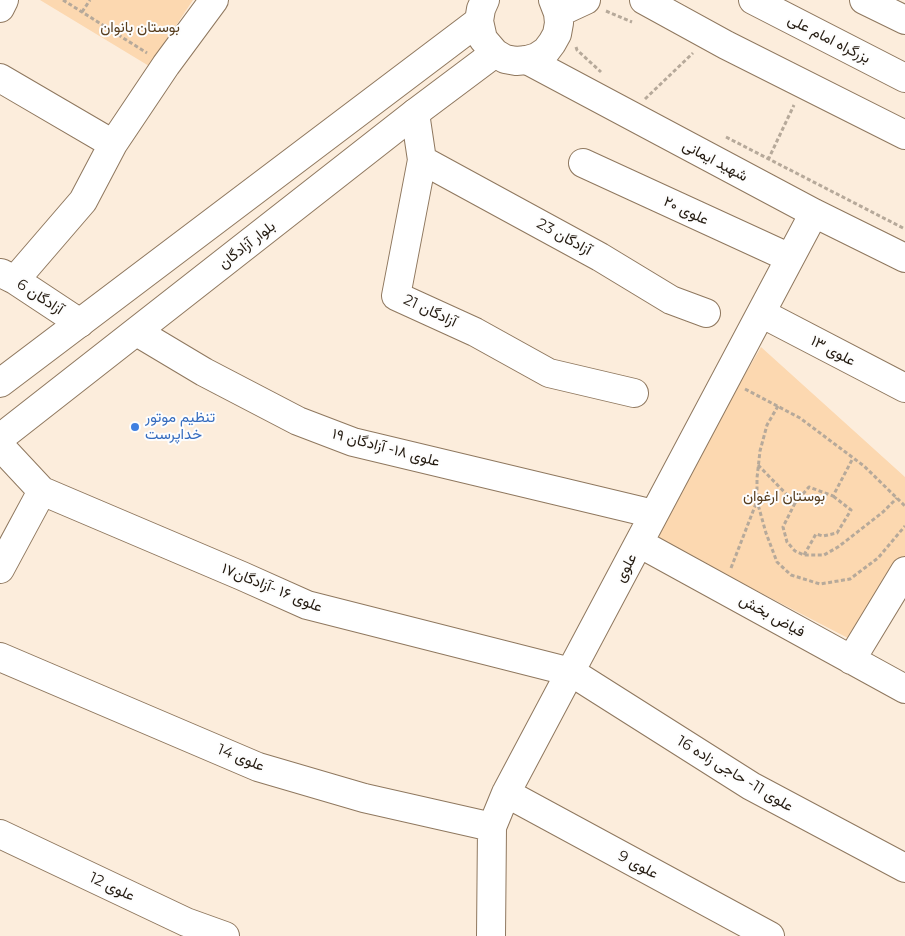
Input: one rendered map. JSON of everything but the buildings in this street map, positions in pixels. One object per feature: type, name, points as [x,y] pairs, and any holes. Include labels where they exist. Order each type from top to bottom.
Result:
[{"type":"main road","points":[[0,8],[4,0]]},
{"type":"main road","points":[[8,276],[83,201],[113,144],[166,65],[214,0]]},
{"type":"main road","points":[[576,87],[564,42],[557,34],[559,23],[555,6],[586,0]]},
{"type":"main road","points":[[644,0],[726,45],[905,135]]},
{"type":"main road","name":"بزرگراه امام علی","points":[[753,0],[905,78]]},
{"type":"main road","points":[[864,0],[905,20]]},
{"type":"main road","points":[[482,11],[483,39],[495,53],[510,60],[527,60],[537,57],[564,42]]},
{"type":"main road","points":[[0,383],[482,11]]},
{"type":"main road","name":"بلوار آزادگان","points":[[0,438],[415,113],[495,53]]},
{"type":"main road","name":"شهید ایمانی","points":[[527,60],[576,87],[632,103],[762,171],[814,213],[905,258]]},
{"type":"main road","points":[[0,78],[113,144]]},
{"type":"main road","name":"آزادگان 21","points":[[415,113],[422,160],[396,296],[475,332],[549,373],[634,393]]},
{"type":"main road","name":"آزادگان 23","points":[[422,160],[600,257],[671,300],[706,313]]},
{"type":"main road","name":"علوی ۲۰","points":[[583,163],[790,258]]},
{"type":"main road","name":"علوی","points":[[491,936],[492,827],[506,793],[814,213]]},
{"type":"main road","name":"آزادگان 6","points":[[8,276],[80,322]]},
{"type":"main road","name":"علوی ۱۳","points":[[761,313],[905,388]]},
{"type":"main road","name":"علوی ۱٨- آزادگان ۱۹","points":[[137,332],[204,372],[289,416],[353,442],[654,514]]},
{"type":"main road","name":"علوی ۱۶ -آزادگان۱۷","points":[[0,446],[42,490],[307,605],[571,672]]},
{"type":"main road","points":[[0,569],[42,490]]},
{"type":"main road","name":"فیاض بخش","points":[[639,543],[905,689]]},
{"type":"main road","points":[[851,660],[905,571]]},
{"type":"main road","name":"علوی 14","points":[[0,656],[258,767],[364,798],[492,827]]},
{"type":"main road","name":"علوی 11- حاجی زاده 16","points":[[571,672],[751,786],[905,868]]},
{"type":"main road","name":"علوی 9","points":[[506,793],[770,936]]},
{"type":"main road","name":"علوی 12","points":[[0,834],[186,922],[225,936]]},
{"type":"path","points":[[62,0],[166,65]]},
{"type":"path","points":[[82,12],[90,0]]},
{"type":"path","points":[[564,42],[577,50],[604,74]]},
{"type":"path","points":[[632,103],[647,97],[697,49]]},
{"type":"path","points":[[632,103],[647,97],[656,101]]},
{"type":"path","points":[[762,171],[795,103]]},
{"type":"path","points":[[725,137],[762,171],[905,230]]},
{"type":"path","points":[[726,379],[800,418],[864,466],[905,506]]},
{"type":"path","points":[[778,406],[767,425],[760,450],[757,501],[777,562],[791,575],[820,584],[850,578],[878,558],[905,526]]},
{"type":"path","points":[[833,496],[854,458]]},
{"type":"path","points":[[758,465],[795,503]]},
{"type":"path","points":[[804,555],[816,534],[824,536],[837,533],[851,510],[833,496],[809,487],[795,503],[783,527],[788,542],[795,551],[804,555],[824,555],[838,547],[883,512],[897,498]]},
{"type":"path","points":[[723,589],[757,501]]},
{"type":"green space","name":"بوستان بانوان","points":[[40,0],[193,0],[149,66]]},
{"type":"green space","name":"بوستان ارغوان","points":[[761,347],[905,477],[905,580],[871,650],[651,536]]},
{"type":"place","name":"تنظیم موتور خداپرست","points":[[135,427]]}]
